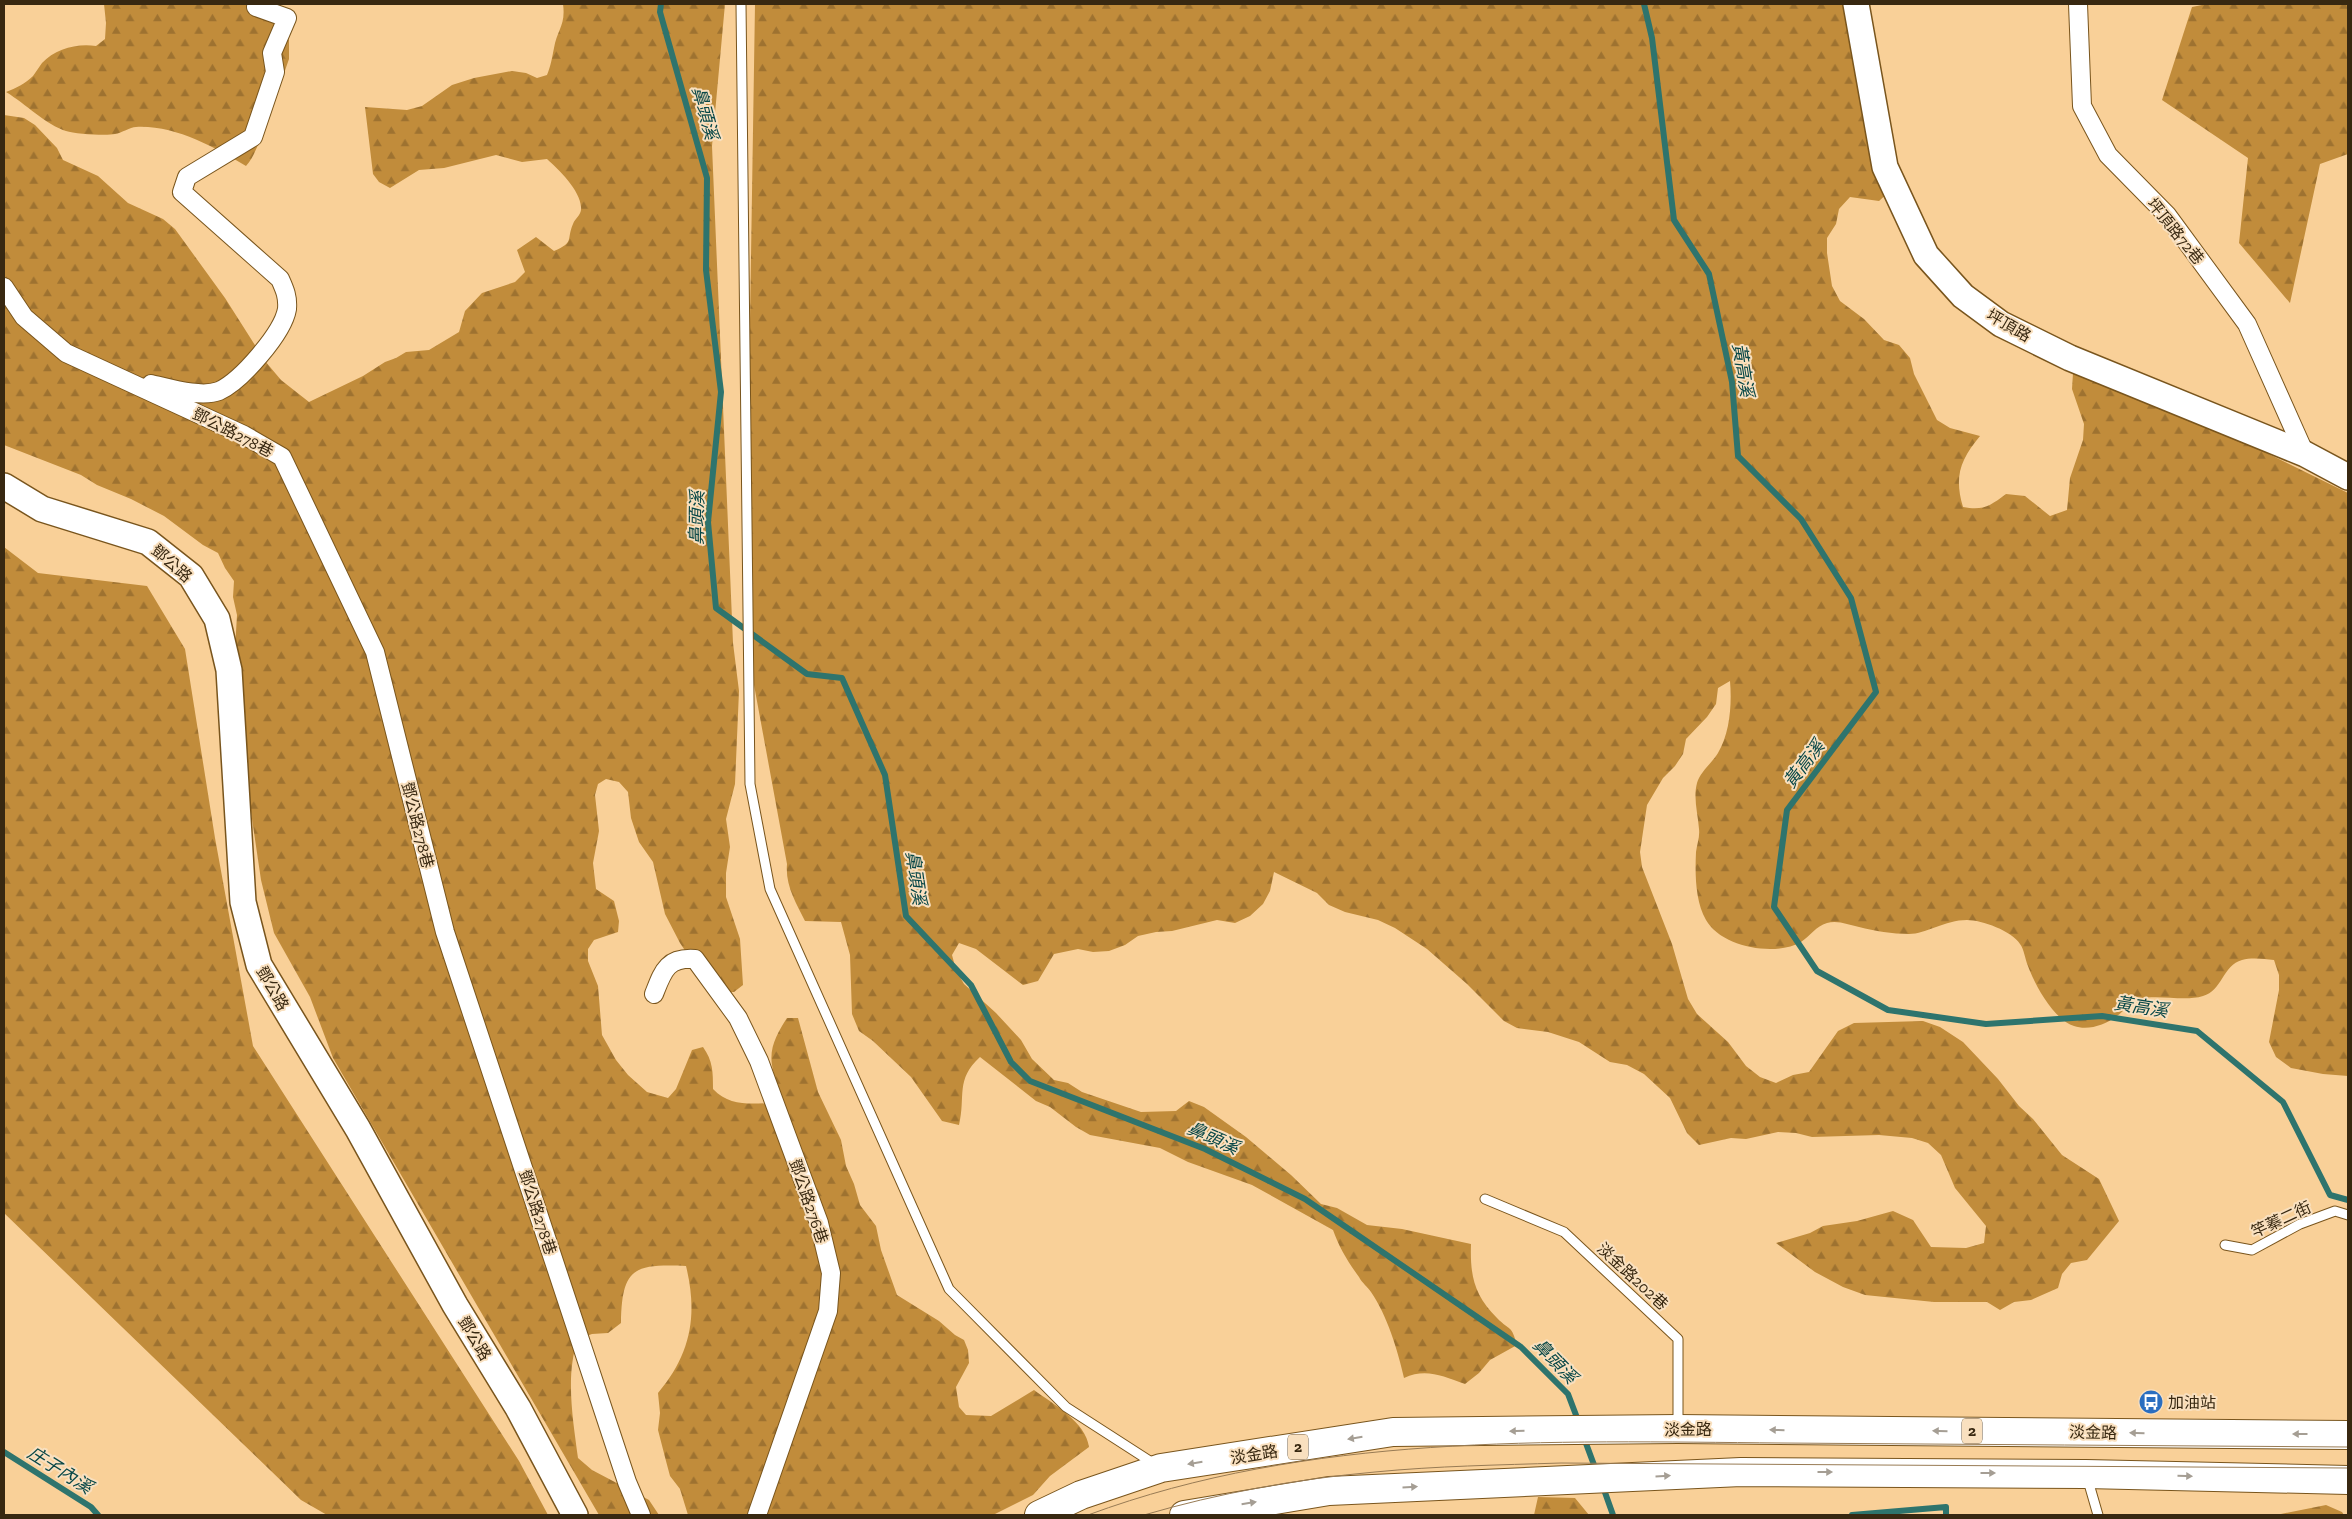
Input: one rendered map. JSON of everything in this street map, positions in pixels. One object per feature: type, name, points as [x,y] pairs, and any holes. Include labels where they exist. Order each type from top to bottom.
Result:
[{"type":"main road","name":"淡金路","points":[[1039,1515],[1081,1495],[1160,1468],[1393,1432],[1678,1429],[2348,1434]]},
{"type":"main road","points":[[1184,1515],[1329,1491],[1741,1472],[2086,1474],[2348,1480]]},
{"type":"street","name":"坪頂路","points":[[1856,4],[1885,167],[1926,255],[1963,296],[2001,324],[2070,358],[2305,454],[2348,477]]},
{"type":"street","name":"坪頂路72巷","points":[[2078,4],[2082,106],[2108,155],[2167,216],[2247,324],[2305,454]]},
{"type":"street","points":[[116,376],[188,392],[218,392],[237,380],[266,349],[287,311],[287,293],[280,279],[182,192],[187,177],[253,136],[275,72],[272,53],[287,18],[256,7]]},
{"type":"street","name":"鄧公路278巷","points":[[4,287],[24,317],[66,353],[244,435],[282,457],[375,652],[445,932],[627,1482],[641,1515]]},
{"type":"street","name":"鄧公路","points":[[4,486],[42,509],[148,542],[191,576],[217,619],[229,670],[243,902],[259,965],[358,1129],[455,1305],[518,1408],[574,1515]]},
{"type":"street","name":"鄧公路276巷","points":[[654,994],[665,968],[682,958],[695,959],[738,1018],[759,1062],[819,1223],[831,1272],[828,1311],[757,1515]]},
{"type":"lane","points":[[741,4],[750,784],[770,889],[949,1289],[1066,1407],[1160,1468]]},
{"type":"lane","name":"淡金路202巷","points":[[1485,1199],[1564,1232],[1678,1339],[1678,1429]]},
{"type":"lane","name":"竿蓁二街","points":[[2225,1245],[2252,1250],[2300,1224],[2335,1211],[2348,1215]]},
{"type":"lane","points":[[2086,1474],[2098,1515]]},
{"type":"green space","points":[[104,4],[269,4],[279,27],[289,40],[289,59],[263,134],[246,166],[180,133],[151,127],[131,128],[111,135],[66,131],[51,124],[6,92],[30,79],[42,63],[53,54],[74,46],[96,46],[105,39]]},
{"type":"green space","points":[[563,4],[725,4],[712,146],[733,643],[739,691],[735,784],[726,819],[730,847],[726,873],[726,897],[740,939],[743,985],[734,992],[725,992],[688,955],[680,943],[665,914],[653,862],[639,842],[631,818],[628,792],[619,782],[606,779],[598,784],[595,795],[599,831],[593,863],[596,889],[614,901],[619,921],[618,932],[594,940],[588,949],[588,961],[598,986],[602,1035],[616,1060],[628,1075],[647,1092],[668,1098],[676,1089],[692,1050],[703,1047],[712,1067],[713,1089],[720,1095],[735,1102],[751,1104],[777,1103],[777,1088],[771,1058],[773,1046],[787,1018],[798,1018],[818,1092],[841,1140],[846,1166],[860,1205],[876,1226],[881,1250],[897,1295],[939,1321],[964,1340],[968,1350],[969,1363],[956,1387],[959,1407],[966,1415],[991,1416],[1034,1390],[1067,1414],[1087,1438],[1089,1447],[1050,1476],[1033,1495],[993,1515],[688,1515],[680,1489],[670,1476],[658,1430],[660,1413],[658,1393],[678,1364],[685,1349],[691,1317],[690,1284],[686,1266],[654,1266],[634,1273],[628,1280],[624,1291],[621,1323],[608,1333],[592,1334],[578,1339],[574,1353],[571,1398],[578,1458],[592,1470],[649,1500],[659,1515],[599,1515],[333,1058],[310,997],[274,933],[261,880],[251,812],[235,649],[237,615],[233,597],[234,581],[218,553],[203,545],[164,516],[131,499],[97,485],[81,475],[4,445],[4,115],[24,118],[35,125],[57,148],[63,160],[98,176],[128,203],[163,219],[175,229],[225,298],[265,361],[281,380],[309,402],[363,376],[385,362],[406,352],[429,350],[459,332],[465,311],[482,293],[515,282],[525,272],[517,250],[536,237],[554,251],[561,248],[569,240],[571,229],[580,212],[580,201],[573,187],[547,159],[522,162],[496,155],[444,168],[419,170],[390,188],[379,182],[373,174],[365,107],[407,110],[422,106],[452,85],[474,78],[512,71],[526,73],[537,78],[547,75],[562,22]]},
{"type":"green space","points":[[755,4],[1856,4],[1890,191],[1879,201],[1850,197],[1839,209],[1836,224],[1827,238],[1827,253],[1832,286],[1840,301],[1864,319],[1884,340],[1899,345],[1910,358],[1914,374],[1937,420],[1950,428],[1980,436],[1963,461],[1961,469],[1959,487],[1963,507],[1981,508],[1995,502],[2006,494],[2025,496],[2050,516],[2067,510],[2070,478],[2083,440],[2084,424],[2072,389],[2073,373],[2091,374],[2137,389],[2348,493],[2348,1076],[2291,1068],[2276,1057],[2269,1042],[2279,990],[2279,975],[2274,960],[2242,960],[2231,967],[2214,989],[2203,996],[2196,998],[2155,997],[2139,999],[2101,1025],[2081,1028],[2059,1017],[2046,1001],[2031,974],[2021,946],[2016,939],[1996,927],[1973,920],[1943,924],[1922,932],[1909,934],[1884,932],[1831,922],[1820,926],[1801,942],[1777,949],[1749,947],[1724,937],[1713,929],[1706,920],[1698,896],[1696,852],[1699,832],[1695,794],[1697,783],[1703,771],[1718,753],[1725,737],[1731,699],[1730,681],[1718,688],[1716,704],[1707,717],[1686,739],[1683,754],[1675,766],[1663,778],[1647,805],[1640,852],[1642,867],[1672,944],[1688,999],[1697,1014],[1728,1042],[1746,1066],[1760,1077],[1776,1083],[1793,1075],[1809,1072],[1838,1031],[1854,1023],[1923,1021],[1940,1027],[1963,1042],[1998,1079],[2062,1155],[2099,1179],[2119,1221],[2087,1260],[2071,1263],[2062,1274],[2058,1288],[2031,1300],[2014,1302],[2000,1310],[1987,1302],[1934,1302],[1865,1295],[1843,1287],[1815,1272],[1776,1243],[1810,1233],[1823,1226],[1857,1221],[1893,1211],[1913,1220],[1931,1247],[1966,1248],[1984,1243],[1986,1226],[1955,1188],[1941,1155],[1928,1143],[1912,1138],[1879,1135],[1812,1137],[1796,1133],[1778,1132],[1746,1139],[1731,1138],[1699,1145],[1687,1133],[1670,1098],[1644,1074],[1627,1065],[1610,1062],[1579,1042],[1548,1032],[1517,1028],[1504,1021],[1467,984],[1427,949],[1395,928],[1378,920],[1345,912],[1329,905],[1317,893],[1274,872],[1270,891],[1263,904],[1250,916],[1235,923],[1217,920],[1172,931],[1138,936],[1125,945],[1109,951],[1093,952],[1078,949],[1054,954],[1038,981],[1023,985],[976,949],[959,943],[952,955],[956,970],[964,984],[996,1013],[1021,1040],[1032,1059],[1054,1080],[1068,1083],[1082,1092],[1141,1112],[1176,1111],[1189,1101],[1204,1107],[1246,1137],[1291,1175],[1321,1204],[1337,1208],[1367,1225],[1402,1229],[1471,1244],[1471,1266],[1478,1293],[1489,1310],[1512,1331],[1517,1345],[1490,1360],[1479,1373],[1465,1384],[1427,1373],[1404,1378],[1395,1345],[1382,1311],[1348,1260],[1333,1230],[1252,1185],[1188,1162],[1160,1148],[1090,1135],[1050,1107],[1036,1101],[980,1057],[972,1065],[964,1081],[959,1125],[942,1121],[911,1077],[873,1041],[859,1031],[852,1014],[850,955],[841,922],[805,921],[792,894],[745,636]]},
{"type":"green space","points":[[2207,4],[2348,4],[2348,154],[2320,164],[2290,303],[2239,243],[2248,158],[2162,100],[2192,7]]},
{"type":"green space","points":[[4,547],[38,573],[147,586],[185,649],[215,838],[253,1046],[519,1461],[548,1515],[327,1515],[301,1500],[4,1213]]},
{"type":"green space","points":[[1538,1497],[1575,1498],[1589,1515],[1534,1515]]},
{"type":"green space","points":[[2326,1505],[2342,1512],[2344,1515],[2276,1515]]},
{"type":"waterway","name":"鼻頭溪","points":[[661,4],[660,12],[707,178],[706,270],[721,392],[708,522],[716,608],[807,674],[842,678],[885,775],[906,916],[971,985],[1011,1062],[1030,1081],[1205,1149],[1305,1199],[1521,1347],[1568,1394],[1579,1423]]},
{"type":"waterway","name":"黃高溪","points":[[1644,4],[1652,38],[1674,220],[1709,274],[1732,382],[1738,456],[1801,519],[1851,598],[1876,692],[1787,810],[1774,907],[1817,971],[1888,1010],[1986,1024],[2102,1016],[2197,1031],[2283,1102],[2330,1195],[2348,1200]]},
{"type":"waterway","name":"鼻頭溪","points":[[1584,1438],[1597,1473]]},
{"type":"waterway","name":"庄子內溪","points":[[4,1452],[91,1507],[98,1515]]},
{"type":"waterway","name":"鼻頭溪","points":[[1602,1484],[1613,1515]]},
{"type":"waterway","name":"鼻頭溪","points":[[1852,1515],[1946,1507],[1946,1515]]},
{"type":"tram line","points":[[1088,1515],[1172,1488],[1257,1469],[1343,1456],[1518,1443],[2348,1447]]},
{"type":"tram line","points":[[1144,1515],[1201,1500],[1287,1483],[1375,1472],[1468,1466],[1561,1463],[2348,1468]]},
{"type":"place","name":"加油站","points":[[2151,1402]]}]
